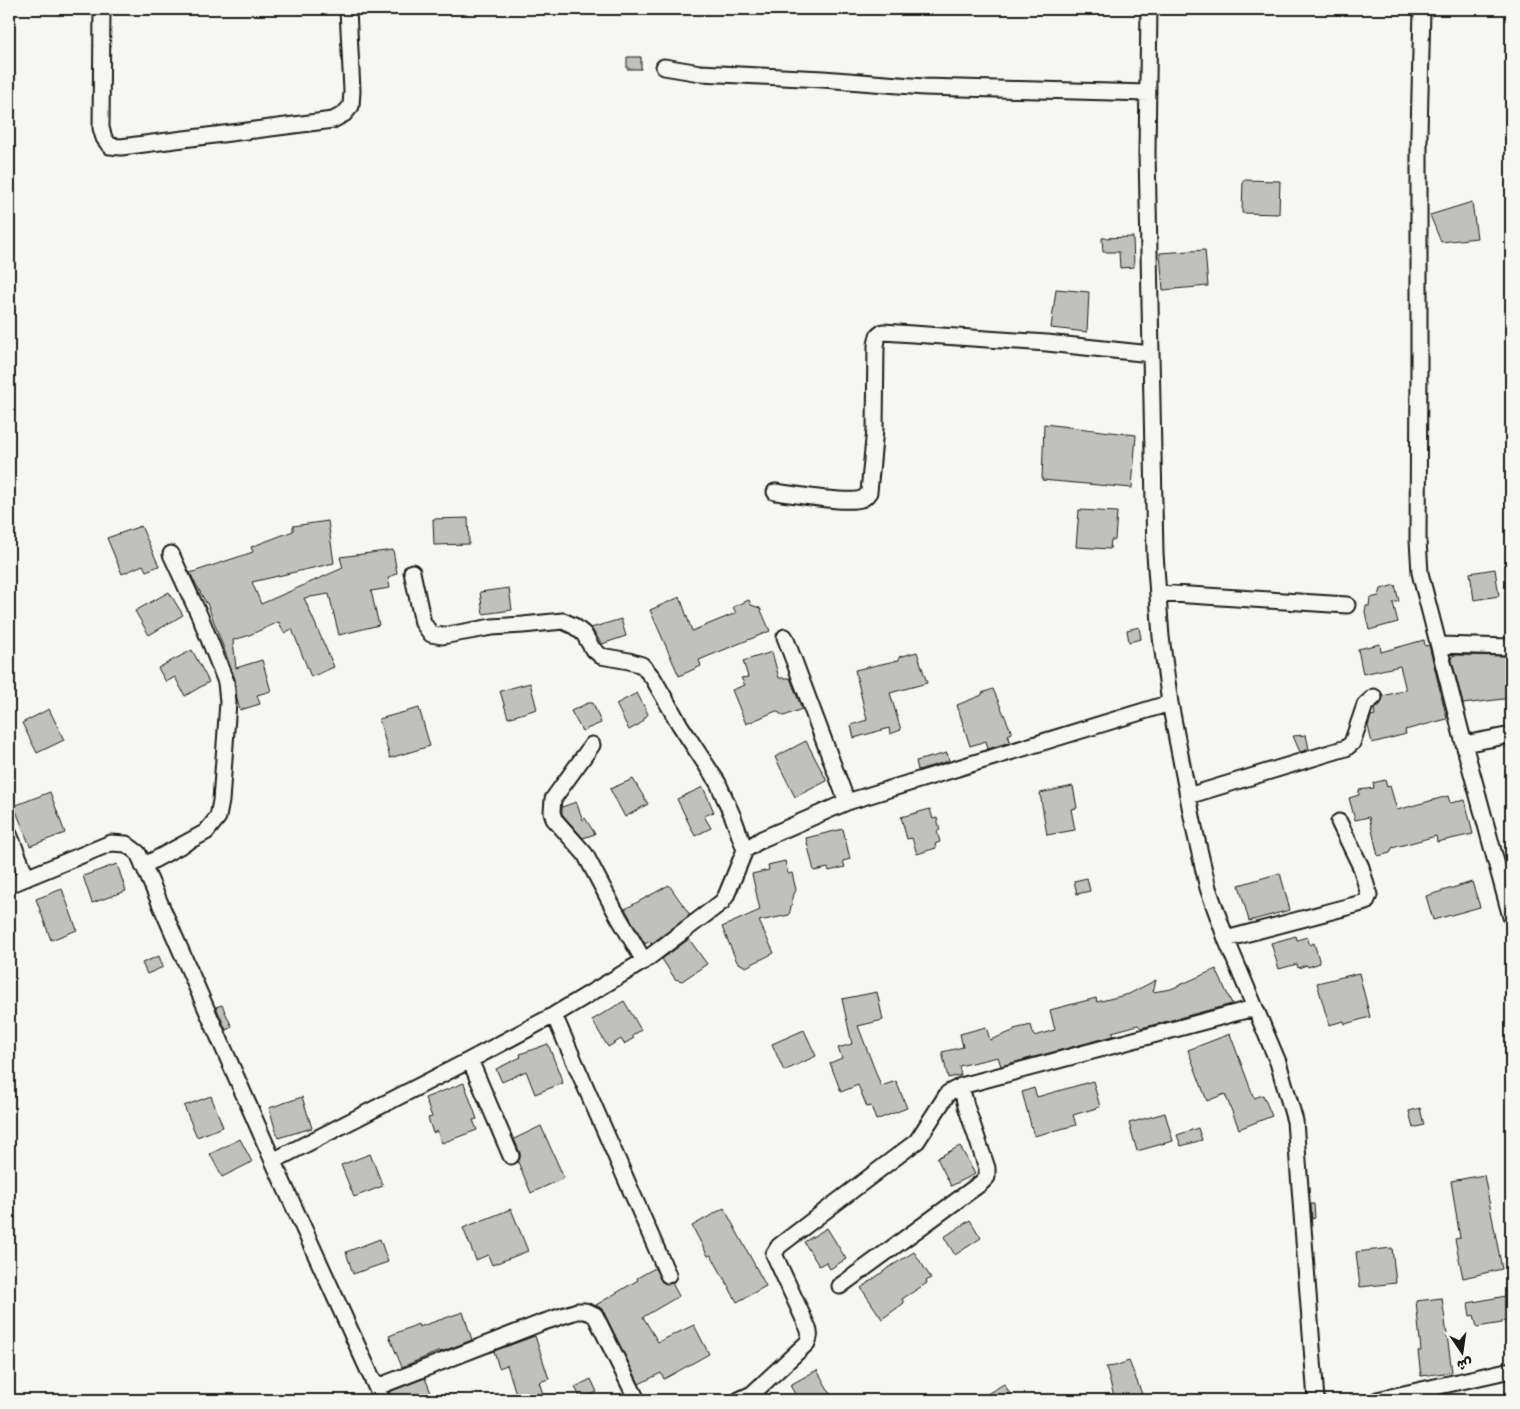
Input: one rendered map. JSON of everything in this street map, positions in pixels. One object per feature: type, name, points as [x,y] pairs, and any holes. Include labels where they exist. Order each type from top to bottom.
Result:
[{"type":"street","points":[[102,9],[101,128],[104,138],[110,146],[121,147],[333,120],[344,114],[351,106],[352,91],[348,9]]},
{"type":"street","points":[[1149,9],[1147,152],[1155,554],[1161,637],[1170,703],[1208,888],[1226,939],[1278,1062],[1295,1121],[1316,1400]]},
{"type":"street","points":[[1422,9],[1418,540],[1420,573],[1511,917]]},
{"type":"street","points":[[664,67],[700,73],[823,79],[924,87],[1148,93]]},
{"type":"street","points":[[775,492],[850,500],[862,499],[867,496],[869,492],[875,429],[876,345],[878,336],[883,332],[1047,343],[1151,354]]},
{"type":"street","points":[[143,866],[206,832],[218,818],[222,792],[228,702],[226,682],[202,619],[170,554]]},
{"type":"street","points":[[412,572],[423,624],[431,634],[442,636],[492,627],[523,626],[563,620],[584,634],[592,648],[601,656],[629,661],[642,666],[653,678],[718,784],[745,850]]},
{"type":"street","points":[[1158,593],[1348,605]]},
{"type":"street","points":[[785,637],[847,802]]},
{"type":"street","points":[[1439,645],[1511,647]]},
{"type":"street","points":[[1188,796],[1346,748],[1352,743],[1365,706],[1374,697]]},
{"type":"street","points":[[273,1161],[554,1015],[644,961],[722,902],[745,850],[762,839],[847,802],[1170,703]]},
{"type":"street","points":[[1464,744],[1511,735]]},
{"type":"street","points":[[592,745],[553,799],[552,812],[554,819],[585,854],[644,961]]},
{"type":"street","points":[[1226,939],[1366,902],[1369,895],[1361,867],[1339,822]]},
{"type":"street","points":[[9,834],[26,878]]},
{"type":"street","points":[[9,885],[111,843],[126,844],[138,853],[273,1161],[380,1394],[541,1323],[577,1311],[585,1311],[595,1315],[637,1400]]},
{"type":"street","points":[[739,1400],[752,1394],[807,1343],[809,1338],[808,1328],[774,1254],[775,1250],[917,1141],[948,1093],[961,1086],[1254,1008]]},
{"type":"street","points":[[554,1015],[668,1275]]},
{"type":"street","points":[[470,1060],[511,1156]]},
{"type":"street","points":[[840,1286],[987,1177],[987,1168],[961,1086]]},
{"type":"street","points":[[1377,1400],[1511,1370]]},
{"type":"building","points":[[627,57],[641,57],[641,69],[627,69]]},
{"type":"building","points":[[1243,180],[1280,181],[1279,214],[1242,213]]},
{"type":"building","points":[[1472,202],[1477,238],[1441,242],[1430,215]]},
{"type":"building","points":[[1133,237],[1134,267],[1120,268],[1119,252],[1103,252],[1102,238]]},
{"type":"building","points":[[1205,250],[1208,286],[1163,290],[1160,253]]},
{"type":"building","points":[[1056,289],[1089,292],[1087,332],[1051,328]]},
{"type":"building","points":[[1044,424],[1136,435],[1132,488],[1042,480]]},
{"type":"building","points":[[1079,510],[1117,512],[1115,540],[1111,540],[1110,549],[1076,547]]},
{"type":"building","points":[[468,518],[469,544],[434,545],[433,519]]},
{"type":"building","points":[[328,521],[334,563],[252,582],[261,604],[343,568],[340,557],[393,550],[397,573],[388,578],[390,588],[371,591],[379,625],[339,635],[329,594],[304,598],[334,667],[311,677],[292,629],[284,633],[279,622],[233,640],[236,668],[262,660],[271,691],[257,695],[260,704],[240,710],[235,679],[207,603],[190,573],[253,552],[251,547],[293,531],[293,526]]},
{"type":"building","points":[[141,526],[159,566],[146,571],[143,565],[122,574],[107,538]]},
{"type":"building","points":[[1495,569],[1499,596],[1474,600],[1470,573]]},
{"type":"building","points":[[1395,585],[1399,601],[1393,603],[1398,622],[1369,630],[1365,612],[1366,606],[1369,606],[1370,598],[1379,596],[1381,589]]},
{"type":"building","points":[[509,588],[512,610],[483,614],[480,592]]},
{"type":"building","points":[[169,592],[183,615],[149,635],[135,611]]},
{"type":"building","points":[[680,597],[692,631],[736,613],[733,607],[749,600],[751,605],[760,608],[770,631],[699,660],[701,666],[679,676],[650,610]]},
{"type":"building","points":[[621,619],[626,636],[602,644],[591,628]]},
{"type":"building","points":[[1139,627],[1141,639],[1129,642],[1127,630]]},
{"type":"building","points":[[1424,640],[1425,646],[1429,645],[1447,719],[1405,730],[1406,734],[1372,743],[1368,726],[1371,716],[1375,715],[1374,710],[1381,704],[1383,696],[1406,690],[1400,666],[1363,674],[1358,649],[1380,644],[1381,652]]},
{"type":"building","points":[[192,650],[209,682],[185,696],[175,677],[166,682],[158,668]]},
{"type":"building","points":[[772,652],[779,678],[790,678],[802,709],[784,716],[776,711],[746,724],[732,690],[745,685],[741,678],[748,677],[743,661]]},
{"type":"building","points":[[917,652],[927,683],[890,693],[901,730],[890,734],[889,728],[854,738],[851,725],[867,720],[855,670],[899,660],[899,657]]},
{"type":"building","points":[[1455,655],[1511,656],[1511,698],[1463,704],[1451,657]]},
{"type":"building","points":[[530,683],[537,709],[508,718],[500,691]]},
{"type":"building","points":[[993,689],[1012,733],[1008,735],[1010,742],[988,749],[986,741],[970,746],[957,705]]},
{"type":"building","points":[[637,693],[648,714],[640,724],[629,730],[616,704]]},
{"type":"building","points":[[588,703],[593,703],[601,723],[582,731],[571,711]]},
{"type":"building","points":[[419,708],[430,746],[390,758],[379,719]]},
{"type":"building","points":[[49,709],[64,740],[37,753],[22,723]]},
{"type":"building","points":[[1306,735],[1309,749],[1300,752],[1293,736]]},
{"type":"building","points":[[806,741],[827,781],[795,797],[775,757]]},
{"type":"building","points":[[947,753],[949,761],[918,770],[916,761]]},
{"type":"building","points":[[633,779],[648,804],[625,817],[610,789]]},
{"type":"building","points":[[1385,780],[1387,787],[1390,786],[1397,810],[1448,796],[1450,803],[1465,800],[1473,834],[1437,842],[1436,836],[1392,848],[1390,853],[1378,856],[1369,817],[1355,820],[1349,798],[1359,795],[1359,790],[1374,788],[1373,783]]},
{"type":"building","points":[[1073,786],[1077,808],[1071,809],[1075,830],[1047,835],[1040,793]]},
{"type":"building","points":[[703,787],[714,812],[704,816],[711,828],[695,836],[677,799]]},
{"type":"building","points":[[50,792],[65,833],[30,846],[14,806]]},
{"type":"building","points":[[576,802],[583,820],[585,818],[595,834],[583,838],[562,814],[562,807]]},
{"type":"building","points":[[930,809],[933,819],[937,818],[940,830],[937,831],[940,842],[935,844],[936,848],[917,854],[912,838],[907,839],[901,817]]},
{"type":"building","points":[[843,829],[850,859],[843,861],[845,867],[829,871],[828,868],[814,871],[806,838]]},
{"type":"building","points":[[785,861],[788,874],[792,873],[796,890],[789,915],[759,921],[774,953],[746,967],[737,962],[722,927],[760,910],[752,874],[769,870],[768,865]]},
{"type":"building","points":[[117,864],[126,891],[92,903],[83,876]]},
{"type":"building","points":[[1280,873],[1290,910],[1249,921],[1239,885]]},
{"type":"building","points":[[1087,878],[1090,891],[1077,894],[1074,881]]},
{"type":"building","points":[[1472,882],[1480,907],[1433,920],[1426,896]]},
{"type":"building","points":[[669,885],[690,915],[651,944],[650,941],[645,944],[625,909]]},
{"type":"building","points":[[62,889],[77,930],[51,940],[36,899]]},
{"type":"building","points":[[1296,936],[1297,940],[1307,937],[1310,945],[1314,943],[1320,963],[1298,968],[1297,964],[1279,969],[1271,943]]},
{"type":"building","points":[[689,939],[707,964],[682,981],[675,979],[662,959]]},
{"type":"building","points":[[159,956],[163,967],[147,974],[142,963]]},
{"type":"building","points":[[1216,969],[1232,1004],[1141,1028],[1138,1025],[1112,1032],[1114,1036],[1001,1066],[998,1057],[959,1066],[961,1075],[948,1078],[942,1052],[963,1047],[960,1034],[986,1027],[990,1040],[1014,1029],[1031,1025],[1034,1036],[1055,1030],[1050,1010],[1096,998],[1097,1002],[1129,994],[1156,980],[1153,992],[1171,989]]},
{"type":"building","points":[[1359,973],[1370,1017],[1345,1024],[1344,1021],[1329,1025],[1317,983]]},
{"type":"building","points":[[877,992],[883,1020],[858,1026],[881,1086],[896,1081],[907,1108],[876,1120],[871,1106],[867,1107],[858,1085],[841,1092],[830,1063],[842,1058],[838,1048],[852,1044],[842,999]]},
{"type":"building","points":[[624,1001],[641,1030],[632,1036],[634,1038],[624,1044],[621,1039],[608,1047],[592,1020]]},
{"type":"building","points":[[222,1005],[232,1027],[226,1030],[216,1007]]},
{"type":"building","points":[[804,1030],[816,1056],[784,1071],[772,1044]]},
{"type":"building","points":[[1230,1034],[1254,1098],[1263,1095],[1272,1116],[1239,1129],[1225,1094],[1207,1101],[1188,1050]]},
{"type":"building","points":[[548,1044],[563,1083],[535,1094],[526,1071],[502,1082],[496,1069],[521,1057],[520,1054]]},
{"type":"building","points":[[1093,1081],[1100,1107],[1073,1115],[1076,1125],[1034,1136],[1022,1092],[1034,1088],[1037,1097]]},
{"type":"building","points":[[464,1083],[477,1119],[473,1120],[477,1130],[442,1143],[437,1131],[433,1133],[428,1118],[432,1117],[425,1098]]},
{"type":"building","points":[[211,1096],[223,1127],[197,1137],[184,1106]]},
{"type":"building","points":[[302,1097],[312,1128],[278,1138],[269,1108]]},
{"type":"building","points":[[1420,1108],[1424,1125],[1413,1128],[1409,1111]]},
{"type":"building","points":[[1165,1113],[1173,1141],[1137,1151],[1129,1123]]},
{"type":"building","points":[[541,1126],[564,1178],[531,1193],[518,1162],[520,1153],[514,1139]]},
{"type":"building","points":[[1198,1128],[1202,1140],[1181,1146],[1177,1135]]},
{"type":"building","points":[[240,1139],[252,1162],[222,1177],[210,1154]]},
{"type":"building","points":[[960,1146],[975,1174],[951,1186],[937,1158]]},
{"type":"building","points":[[370,1154],[383,1186],[354,1197],[341,1165]]},
{"type":"building","points":[[1484,1175],[1502,1269],[1463,1278],[1455,1239],[1460,1238],[1451,1181]]},
{"type":"building","points":[[1311,1204],[1314,1204],[1315,1218],[1312,1219]]},
{"type":"building","points":[[724,1208],[766,1286],[737,1302],[711,1255],[708,1256],[692,1226]]},
{"type":"building","points":[[511,1209],[528,1251],[492,1265],[488,1255],[476,1260],[463,1228]]},
{"type":"building","points":[[970,1220],[981,1238],[955,1255],[944,1237]]},
{"type":"building","points":[[827,1228],[846,1259],[830,1269],[826,1262],[819,1266],[804,1242]]},
{"type":"building","points":[[380,1239],[388,1262],[353,1274],[346,1252]]},
{"type":"building","points":[[1392,1248],[1396,1283],[1360,1287],[1356,1252]]},
{"type":"building","points":[[914,1252],[931,1278],[926,1281],[927,1283],[902,1299],[904,1303],[882,1319],[861,1288]]},
{"type":"building","points":[[655,1268],[662,1282],[672,1283],[679,1296],[643,1317],[658,1342],[694,1325],[709,1354],[664,1379],[661,1373],[639,1384],[603,1311],[596,1305]]},
{"type":"building","points":[[1511,1295],[1511,1319],[1502,1321],[1502,1323],[1477,1327],[1474,1315],[1470,1316],[1468,1303]]},
{"type":"building","points":[[1442,1298],[1452,1372],[1421,1376],[1418,1351],[1421,1351],[1416,1301]]},
{"type":"building","points":[[463,1312],[472,1340],[402,1367],[389,1336],[418,1324],[419,1327]]},
{"type":"building","points":[[535,1336],[549,1379],[539,1382],[545,1400],[518,1400],[507,1365],[499,1368],[494,1351]]},
{"type":"building","points":[[1129,1361],[1142,1394],[1126,1400],[1115,1400],[1106,1367]]},
{"type":"building","points":[[817,1370],[834,1400],[798,1400],[790,1385]]},
{"type":"building","points":[[425,1378],[434,1400],[391,1400],[389,1392]]},
{"type":"building","points":[[591,1379],[597,1392],[581,1399],[575,1387]]},
{"type":"building","points":[[1004,1384],[1014,1400],[977,1400]]}]
